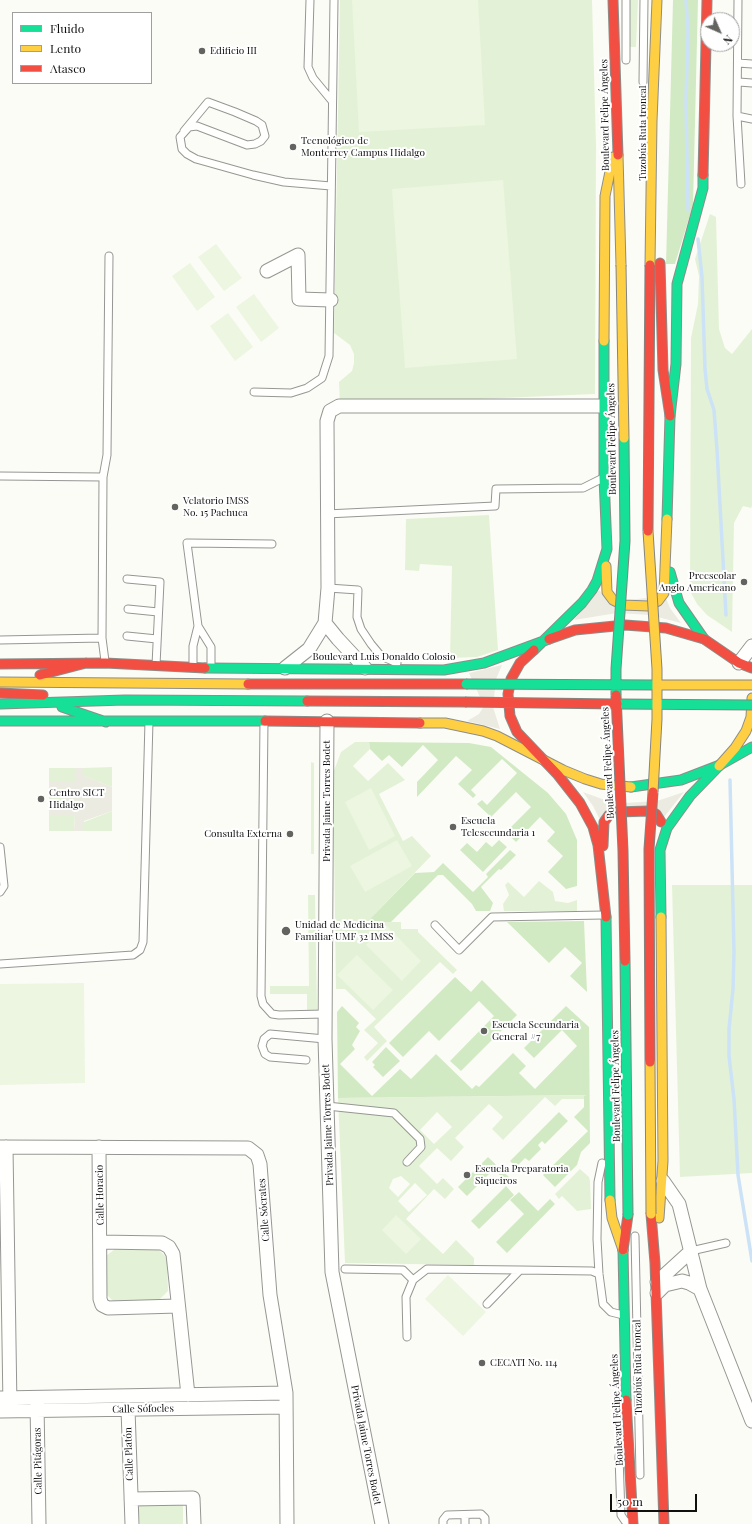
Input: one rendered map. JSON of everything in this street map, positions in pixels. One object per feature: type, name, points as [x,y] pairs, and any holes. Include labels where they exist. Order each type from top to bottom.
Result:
[{"type":"main road","name":"Boulevard Felipe Ángeles","points":[[613,0],[616,141],[624,266],[625,541],[616,669],[617,722],[624,851],[631,1212],[622,1250],[625,1363],[636,1524]]},
{"type":"main road","points":[[657,0],[652,122],[648,541],[657,669],[657,719],[649,849],[647,1212],[655,1263],[657,1288],[660,1524]]},
{"type":"main road","points":[[616,141],[605,196],[604,477],[607,592],[613,600],[623,605],[648,606],[658,601],[664,593],[670,416],[676,364],[679,272],[703,188],[707,0]]},
{"type":"main road","points":[[652,179],[660,219],[663,370],[670,416]]},
{"type":"main road","points":[[607,549],[597,581],[592,590],[578,606],[520,663],[511,679],[508,694],[510,716],[517,732],[558,775],[585,811],[593,827],[601,867],[606,915],[608,1148],[610,1201],[612,1218],[622,1250]]},
{"type":"main road","points":[[666,555],[679,603],[686,616],[704,640]]},
{"type":"main road","name":"Boulevard Luis Donaldo Colosio","points":[[0,664],[105,663],[193,668],[407,668],[444,670],[484,663],[575,630],[625,625],[666,628],[704,640],[739,663],[752,668]]},
{"type":"main road","points":[[11,682],[86,663]]},
{"type":"main road","points":[[660,850],[667,828],[674,816],[690,796],[720,766],[746,731],[751,717],[752,698],[748,677],[739,663]]},
{"type":"main road","points":[[444,670],[463,678],[471,687],[474,694],[475,704],[468,713],[445,723]]},
{"type":"main road","points":[[0,682],[125,684],[752,685]]},
{"type":"main road","points":[[0,693],[29,693],[99,701]]},
{"type":"main road","points":[[0,704],[125,700],[752,704]]},
{"type":"main road","points":[[48,702],[106,722]]},
{"type":"main road","points":[[0,721],[327,721],[445,723],[483,730],[512,742],[570,773],[601,784],[634,787],[681,780],[720,766],[752,747]]},
{"type":"main road","points":[[601,867],[604,822],[609,815],[616,812],[649,812],[656,814],[661,821],[663,1181],[655,1263]]},
{"type":"street","points":[[267,271],[298,255],[299,299],[331,300]]},
{"type":"street","points":[[285,668],[309,649],[325,623],[328,588],[326,514],[327,421],[330,411],[339,406],[605,406]]},
{"type":"street","points":[[325,623],[338,640],[365,668]]},
{"type":"street","points":[[739,663],[752,646]]},
{"type":"street","name":"Privada Jaime Torres Bodet","points":[[327,721],[325,1039],[332,1272],[382,1524]]},
{"type":"street","points":[[3,1147],[5,1411]]},
{"type":"street","name":"Calle Sócrates","points":[[3,1147],[248,1148],[257,1155],[260,1164],[270,1295],[286,1393],[287,1524]]},
{"type":"street","name":"Calle Horacio","points":[[99,1147],[100,1299],[102,1305],[108,1308],[178,1306]]},
{"type":"street","points":[[663,1181],[679,1204],[700,1289],[749,1407],[752,1421]]},
{"type":"street","points":[[100,1242],[162,1243],[169,1247],[173,1254],[188,1395]]},
{"type":"street","points":[[657,1288],[691,1251]]},
{"type":"street","points":[[657,1288],[677,1281],[689,1282],[700,1289]]},
{"type":"street","name":"Calle Sófocles","points":[[5,1398],[286,1393]]},
{"type":"street","name":"Calle Pitágoras","points":[[37,1398],[39,1524]]},
{"type":"street","name":"Calle Sófocles","points":[[5,1411],[286,1406]]},
{"type":"street","name":"Calle Platón","points":[[128,1409],[132,1524]]},
{"type":"street","points":[[131,1499],[193,1498],[194,1524]]},
{"type":"lane","points":[[310,0],[308,67],[313,78],[332,101]]},
{"type":"lane","points":[[254,392],[291,393],[307,388],[322,378],[329,356],[331,300],[334,0]]},
{"type":"lane","points":[[626,0],[626,68]]},
{"type":"lane","name":"Tuzobús Ruta troncal","points":[[643,92],[644,0]]},
{"type":"lane","points":[[738,0],[739,82],[737,116],[741,184]]},
{"type":"lane","points":[[738,63],[752,64]]},
{"type":"lane","points":[[739,82],[752,83]]},
{"type":"lane","points":[[184,131],[189,127],[197,126],[247,145],[255,144],[265,136],[262,125],[256,121],[208,102],[184,131],[180,137],[182,149],[187,154],[196,159],[223,167],[284,182],[331,186]]},
{"type":"lane","points":[[737,116],[752,119]]},
{"type":"lane","name":"Tuzobús Ruta troncal","points":[[624,266],[627,187]]},
{"type":"lane","points":[[105,663],[102,638],[103,477],[107,455],[109,256]]},
{"type":"lane","points":[[0,476],[103,477]]},
{"type":"lane","points":[[326,514],[495,506],[496,489],[583,488],[604,477]]},
{"type":"lane","points":[[193,668],[193,646],[198,626],[187,543],[272,544]]},
{"type":"lane","points":[[127,579],[160,582],[156,667]]},
{"type":"lane","points":[[328,588],[358,590],[358,617],[361,629],[370,644],[381,656],[407,668]]},
{"type":"lane","points":[[128,609],[158,612]]},
{"type":"lane","points":[[198,626],[211,647],[211,668]]},
{"type":"lane","points":[[127,636],[157,639]]},
{"type":"lane","points":[[0,640],[102,638]]},
{"type":"lane","points":[[0,964],[133,955],[140,950],[143,942],[149,721]]},
{"type":"lane","points":[[264,721],[261,996],[263,1004],[272,1014],[325,1014]]},
{"type":"lane","points":[[0,847],[4,886],[0,892]]},
{"type":"lane","points":[[435,925],[459,950],[492,917],[606,915]]},
{"type":"lane","points":[[306,1060],[270,1057],[265,1054],[262,1046],[264,1039],[270,1034],[325,1039]]},
{"type":"lane","points":[[327,1106],[394,1113],[420,1139],[421,1147],[407,1162]]},
{"type":"lane","points":[[608,1148],[601,1166],[598,1182],[597,1239],[599,1274],[604,1304],[611,1312],[624,1315]]},
{"type":"lane","name":"Tuzobús Ruta troncal","points":[[631,1212],[640,1483]]},
{"type":"lane","points":[[645,1241],[647,1212]]},
{"type":"lane","points":[[691,1251],[726,1243]]},
{"type":"lane","points":[[345,1269],[403,1270],[413,1280]]},
{"type":"lane","points":[[407,1337],[406,1297],[413,1280],[427,1269],[592,1271],[599,1274]]},
{"type":"lane","points":[[487,1304],[520,1270]]},
{"type":"lane","name":"Tuzobús Ruta troncal","points":[[649,1319],[660,1524]]},
{"type":"lane","points":[[618,1387],[625,1363]]},
{"type":"lane","points":[[618,1447],[621,1515],[625,1521],[636,1524],[640,1495]]},
{"type":"lane","points":[[443,1524],[443,1520],[447,1515],[481,1514],[485,1518],[485,1524]]},
{"type":"lane","points":[[465,1515],[465,1524]]},
{"type":"green space","points":[[340,0],[592,0],[596,145],[595,394],[340,405],[339,382],[352,371],[354,354],[350,345],[334,333]]},
{"type":"green space","points":[[352,0],[478,0],[485,125],[359,132]]},
{"type":"green space","points":[[630,0],[638,0],[636,47],[630,47]]},
{"type":"green space","points":[[673,0],[698,0],[693,205],[675,264],[666,264]]},
{"type":"green space","points":[[503,180],[517,359],[405,368],[392,189]]},
{"type":"green space","points":[[710,214],[716,217],[719,329],[725,348],[732,354],[752,329],[752,506],[751,508],[743,506],[734,523],[732,632],[707,615],[697,604],[690,591],[691,338],[698,304],[699,276],[695,259]]},
{"type":"green space","points":[[216,244],[242,278],[224,291],[198,257]]},
{"type":"green space","points":[[190,263],[215,297],[197,311],[172,276]]},
{"type":"green space","points":[[254,294],[279,328],[261,342],[236,307]]},
{"type":"green space","points":[[228,313],[253,347],[235,361],[210,326]]},
{"type":"green space","points":[[489,515],[498,650],[477,657],[450,658],[452,566],[420,564],[419,571],[405,570],[406,519]]},
{"type":"green space","points":[[355,742],[369,742],[370,749],[353,766],[368,781],[388,763],[405,780],[379,794],[403,841],[412,836],[431,856],[367,922],[401,922],[401,929],[418,929],[418,932],[457,970],[453,974],[440,962],[374,1027],[387,1041],[367,1061],[364,1057],[378,1043],[364,1030],[376,1019],[345,989],[336,989],[333,773],[341,752]]},
{"type":"green space","points":[[369,742],[469,743],[491,747],[548,793],[566,814],[577,840],[577,886],[566,889],[548,872],[563,856],[547,841],[555,832],[540,817],[516,842],[506,832],[531,807],[516,792],[491,817],[477,804],[482,800],[487,805],[517,773],[502,759],[471,790],[476,795],[473,798],[458,784],[472,770],[456,756],[417,797],[417,782],[438,760],[423,745],[402,767],[389,755],[382,761],[370,749]]},
{"type":"green space","points":[[311,762],[314,763],[314,854],[311,854]]},
{"type":"green space","points":[[112,767],[112,787],[83,776],[83,768]]},
{"type":"green space","points":[[49,768],[75,768],[75,782],[49,782]]},
{"type":"green space","points":[[49,788],[61,788],[61,808],[49,808]]},
{"type":"green space","points":[[371,788],[395,836],[369,850],[345,802]]},
{"type":"green space","points":[[112,811],[112,831],[84,831],[84,822]]},
{"type":"green space","points":[[49,815],[75,815],[74,831],[49,831]]},
{"type":"green space","points":[[397,840],[412,866],[365,892],[350,866]]},
{"type":"green space","points":[[499,840],[507,847],[483,872],[460,850],[467,843],[477,852],[486,842],[492,847]]},
{"type":"green space","points":[[510,850],[516,855],[481,887],[493,903],[490,911],[476,911],[472,904],[443,875],[438,875],[391,922],[367,922],[415,873],[434,872],[443,863],[473,892],[488,877],[486,874]]},
{"type":"green space","points":[[539,881],[553,892],[555,901],[568,903],[577,900],[577,911],[504,911],[503,904],[509,895],[505,885],[508,882],[524,897]]},
{"type":"green space","points":[[672,885],[752,885],[752,1173],[680,1177]]},
{"type":"green space","points":[[308,895],[315,895],[317,1010],[307,1010],[307,994],[270,994],[270,986],[309,986]]},
{"type":"green space","points":[[584,921],[587,992],[570,976],[582,963],[565,947],[549,963],[507,922]]},
{"type":"green space","points":[[386,925],[421,961],[402,981],[366,945]]},
{"type":"green space","points":[[357,955],[393,990],[373,1010],[337,975]]},
{"type":"green space","points":[[455,977],[471,992],[482,980],[517,1015],[461,1071],[450,1061],[494,1016],[479,1001],[439,1041],[429,1031],[403,1057],[389,1043]]},
{"type":"green space","points":[[84,983],[85,1083],[0,1085],[0,984]]},
{"type":"green space","points":[[342,1006],[359,1023],[356,1027],[360,1031],[352,1045],[355,1049],[340,1064],[372,1096],[400,1069],[411,1079],[436,1054],[472,1089],[476,1085],[479,1087],[513,1053],[526,1066],[519,1073],[535,1089],[577,1046],[562,1030],[534,1058],[524,1048],[566,1006],[589,1027],[590,1143],[581,1152],[577,1165],[555,1187],[543,1175],[588,1131],[574,1117],[584,1107],[584,1096],[587,1095],[338,1098],[337,1012]]},
{"type":"green space","points":[[386,1047],[400,1061],[383,1077],[373,1067],[375,1065],[372,1062]]},
{"type":"green space","points":[[591,1095],[585,1096],[584,1099],[562,1099],[555,1106],[545,1097],[503,1140],[492,1129],[503,1117],[489,1104],[455,1138],[464,1147],[451,1161],[437,1148],[419,1166],[437,1184],[443,1178],[454,1189],[445,1199],[434,1189],[406,1219],[443,1254],[456,1240],[474,1258],[474,1265],[345,1263],[338,1098]],"holes":[[[437,1112],[452,1127],[434,1144],[420,1130]],[[401,1176],[410,1184],[398,1197],[389,1188],[393,1179]],[[415,1183],[427,1195],[409,1212],[398,1201]]]},
{"type":"green space","points":[[559,1112],[568,1121],[545,1144],[542,1141],[538,1145],[541,1149],[529,1161],[525,1158],[516,1167],[510,1161]]},
{"type":"green space","points":[[488,1157],[511,1179],[507,1183],[494,1169],[467,1196],[458,1187]]},
{"type":"green space","points":[[580,1169],[589,1177],[591,1209],[577,1211],[562,1196],[559,1199],[555,1194]]},
{"type":"green space","points":[[506,1186],[514,1195],[479,1229],[471,1221]]},
{"type":"green space","points":[[519,1192],[538,1211],[550,1199],[555,1204],[507,1253],[496,1242],[524,1214],[510,1200]]},
{"type":"green space","points":[[396,1215],[421,1239],[406,1254],[382,1230]]},
{"type":"green space","points":[[115,1249],[158,1249],[167,1258],[168,1291],[159,1300],[113,1301],[106,1294],[106,1256]]},
{"type":"green space","points":[[448,1275],[486,1312],[463,1336],[425,1299]]},
{"type":"green space","points":[[183,1500],[183,1524],[140,1524],[137,1505]]},
{"type":"shaded area","points":[[599,590],[609,602],[665,596],[670,608],[681,623],[650,615],[617,613],[574,620]]},
{"type":"shaded area","points":[[502,665],[496,679],[493,707],[500,729],[467,721],[479,714],[484,706],[469,673]]},
{"type":"shaded area","points":[[75,768],[83,768],[84,776],[112,787],[112,811],[84,821],[84,831],[74,831],[75,815],[49,815],[49,808],[61,808],[61,788],[49,788],[49,782],[75,782]]},
{"type":"shaded area","points":[[583,792],[602,799],[625,803],[657,801],[684,792],[664,817],[599,818]]},
{"type":"waterway","points":[[686,0],[688,31],[686,102],[688,210]]},
{"type":"waterway","points":[[698,239],[702,277],[705,369],[707,389],[714,410],[717,450],[726,615]]},
{"type":"waterway","points":[[730,780],[734,952],[733,989],[729,1029],[729,1056],[734,1099],[738,1175],[752,1261]]},
{"type":"traffic: fast","points":[[667,519],[670,416],[676,364],[677,284],[703,188],[703,175]]},
{"type":"traffic: fast","points":[[534,650],[582,603],[592,590],[597,581],[607,549],[604,477],[604,341]]},
{"type":"traffic: fast","points":[[616,695],[616,669],[625,541],[624,438]]},
{"type":"traffic: fast","points":[[670,572],[679,603],[704,639]]},
{"type":"traffic: fast","points":[[205,668],[444,670],[484,663],[549,639]]},
{"type":"traffic: fast","points":[[466,684],[657,685]]},
{"type":"traffic: fast","points":[[0,704],[125,700],[307,701]]},
{"type":"traffic: fast","points":[[617,704],[752,705]]},
{"type":"traffic: fast","points":[[62,707],[106,722]]},
{"type":"traffic: fast","points":[[0,721],[265,721]]},
{"type":"traffic: fast","points":[[631,787],[681,780],[720,765],[752,747]]},
{"type":"traffic: fast","points":[[661,917],[660,850],[667,828],[690,796],[719,766]]},
{"type":"traffic: fast","points":[[606,917],[610,1200]]},
{"type":"traffic: fast","points":[[625,961],[628,1215]]},
{"type":"traffic: fast","points":[[623,1250],[626,1400]]},
{"type":"traffic: slow","points":[[650,265],[652,121],[657,0]]},
{"type":"traffic: slow","points":[[618,155],[621,265]]},
{"type":"traffic: slow","points":[[604,341],[605,196],[613,157]]},
{"type":"traffic: slow","points":[[621,265],[624,438]]},
{"type":"traffic: slow","points":[[606,566],[607,592],[613,600],[623,605],[648,606],[658,601],[664,593],[667,519]]},
{"type":"traffic: slow","points":[[648,531],[657,669],[657,719],[653,792]]},
{"type":"traffic: slow","points":[[0,682],[248,684]]},
{"type":"traffic: slow","points":[[657,685],[752,685]]},
{"type":"traffic: slow","points":[[719,766],[735,748],[746,731],[751,717],[752,698]]},
{"type":"traffic: slow","points":[[420,723],[445,723],[483,731],[497,736],[563,770],[585,779],[601,784],[631,787]]},
{"type":"traffic: slow","points":[[659,1218],[663,1161],[661,917]]},
{"type":"traffic: slow","points":[[650,1062],[651,1214]]},
{"type":"traffic: slow","points":[[610,1200],[612,1218],[623,1250]]},
{"type":"traffic: jam","points":[[613,0],[618,155]]},
{"type":"traffic: jam","points":[[703,175],[707,0]]},
{"type":"traffic: jam","points":[[660,263],[663,370],[670,416]]},
{"type":"traffic: jam","points":[[648,531],[650,265]]},
{"type":"traffic: jam","points":[[549,639],[575,630],[625,625],[666,628],[704,639],[739,663],[752,668]]},
{"type":"traffic: jam","points":[[534,650],[520,663],[511,679],[508,694],[510,716],[517,732],[558,775],[580,803],[593,827],[598,845],[606,917]]},
{"type":"traffic: jam","points":[[40,675],[86,663]]},
{"type":"traffic: jam","points":[[0,664],[105,663],[205,668]]},
{"type":"traffic: jam","points":[[248,684],[466,684]]},
{"type":"traffic: jam","points":[[0,693],[43,695]]},
{"type":"traffic: jam","points":[[616,695],[623,851],[625,961]]},
{"type":"traffic: jam","points":[[307,701],[465,702]]},
{"type":"traffic: jam","points":[[465,702],[617,704]]},
{"type":"traffic: jam","points":[[265,721],[420,723]]},
{"type":"traffic: jam","points":[[650,1062],[649,849],[653,792]]},
{"type":"traffic: jam","points":[[603,846],[604,822],[609,815],[616,812],[649,811],[656,814],[661,822]]},
{"type":"traffic: jam","points":[[651,1214],[655,1263]]},
{"type":"traffic: jam","points":[[623,1250],[628,1215]]},
{"type":"traffic: jam","points":[[655,1263],[664,1524]]},
{"type":"traffic: jam","points":[[626,1400],[633,1524]]},
{"type":"place","name":"Edificio III","points":[[202,51]]},
{"type":"place","name":"Tecnológico de Monterrey Campus Hidalgo","points":[[293,147]]},
{"type":"place","name":"Velatorio IMSS No. 15 Pachuca","points":[[175,507]]},
{"type":"place","name":"Preescolar Anglo Americano","points":[[744,582]]},
{"type":"place","name":"Centro SICT Hidalgo","points":[[41,799]]},
{"type":"place","name":"Escuela Telesecundaria 1","points":[[453,827]]},
{"type":"place","name":"Consulta Externa","points":[[290,834]]},
{"type":"place","name":"Unidad de Medicina Familiar UMF 32 IMSS","points":[[286,931]]},
{"type":"place","name":"Escuela Secundaria General #7","points":[[484,1031]]},
{"type":"place","name":"Escuela Preparatoria Siqueiros","points":[[467,1175]]},
{"type":"place","name":"CECATI No. 114","points":[[482,1363]]}]
